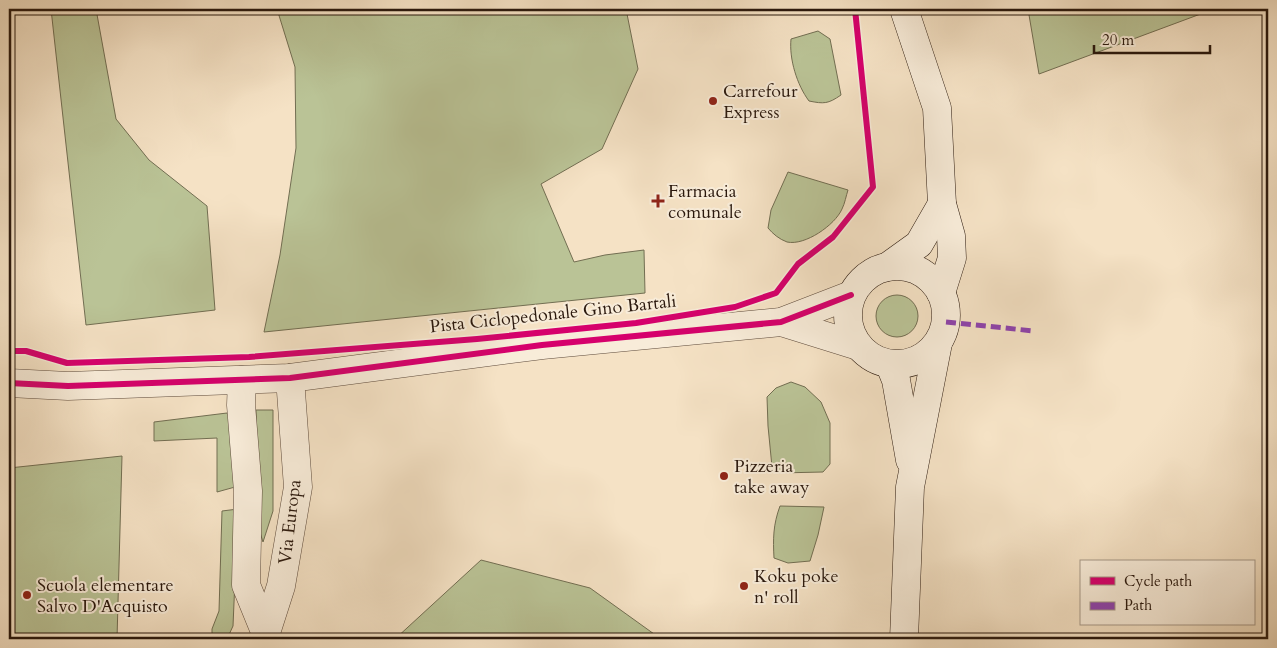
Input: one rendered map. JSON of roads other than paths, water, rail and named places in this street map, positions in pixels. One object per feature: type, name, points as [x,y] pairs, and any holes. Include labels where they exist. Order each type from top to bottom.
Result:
[{"type":"street","points":[[904,9],[937,108],[942,204],[951,236],[952,258],[941,293]]},
{"type":"street","points":[[938,343],[925,356],[908,364],[890,364],[872,359],[858,346],[850,330],[848,313],[851,295],[860,282],[873,273],[887,267],[919,244],[942,204]]},
{"type":"street","points":[[887,267],[904,266],[919,271],[932,280],[941,293],[946,307],[946,322],[938,343],[910,487],[904,639]]},
{"type":"street","points":[[9,383],[68,386],[290,378],[542,345],[781,322],[851,295]]},
{"type":"street","points":[[781,322],[858,346]]},
{"type":"street","points":[[890,364],[896,380],[912,477]]},
{"type":"street","name":"Via Europa","points":[[265,637],[281,586],[298,487],[290,378]]},
{"type":"street","name":"Via Europa","points":[[242,380],[241,405],[248,491],[246,585],[265,637]]},
{"type":"place","name":"Carrefour Express","points":[[713,101]]},
{"type":"place","name":"Farmacia comunale","points":[[658,201]]},
{"type":"place","name":"Pizzeria take away","points":[[724,476]]},
{"type":"place","name":"Koku poke n' roll","points":[[744,586]]},
{"type":"place","name":"Scuola elementare Salvo D'Acquisto","points":[[27,595]]}]
